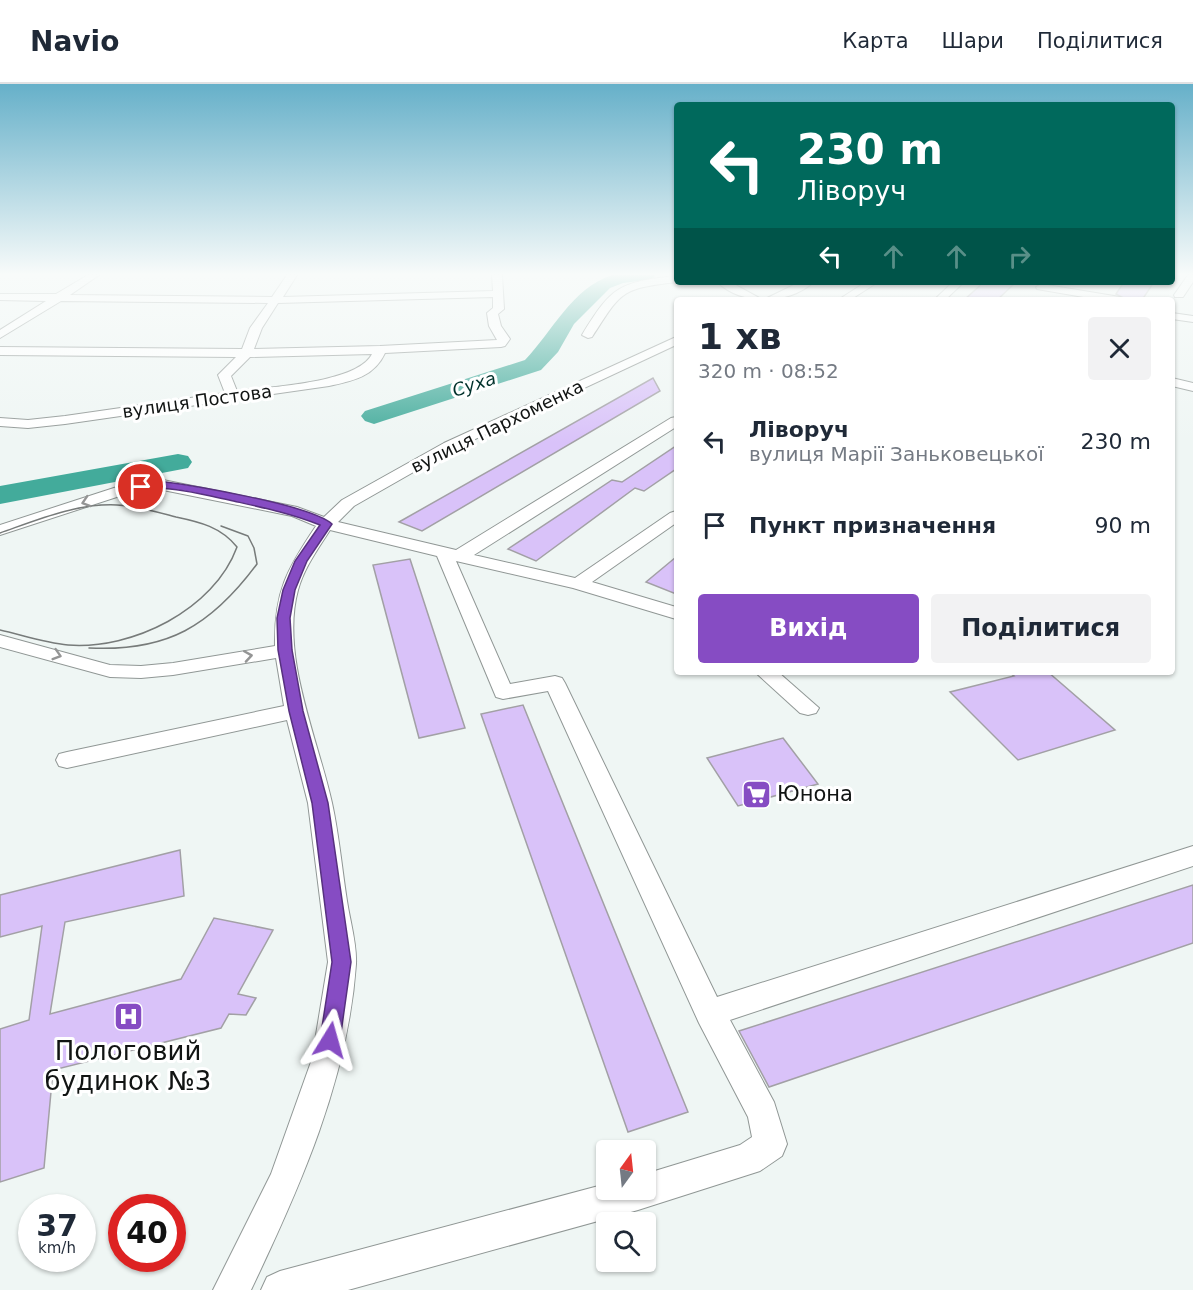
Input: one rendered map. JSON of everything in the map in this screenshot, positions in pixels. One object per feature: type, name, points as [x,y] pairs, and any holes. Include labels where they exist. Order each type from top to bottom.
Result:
[{"type":"street","points":[[233,396],[224,375],[247,353],[255,331]]},
{"type":"street","points":[[0,351],[247,353],[380,350],[501,343],[504,339],[499,331]]},
{"type":"street","points":[[588,335],[590,331]]},
{"type":"street","name":"вулиця Пархоменка","points":[[232,1290],[285,1181],[327,1059],[342,962],[320,803],[296,711],[285,650],[284,618],[289,590],[301,561],[326,524],[348,503],[449,446],[674,342]]},
{"type":"street","name":"вулиця Постова","points":[[0,422],[28,423],[65,420],[329,382],[359,375],[374,363],[380,350]]},
{"type":"street","points":[[1175,383],[1193,387]]},
{"type":"street","points":[[452,553],[674,422]]},
{"type":"street","points":[[0,530],[123,490],[158,484],[297,512],[326,524],[578,584],[674,612]]},
{"type":"street","points":[[578,584],[674,517]]},
{"type":"street","points":[[280,1290],[638,1193],[748,1159],[770,1144],[763,1113],[710,1013],[555,683],[503,692],[452,553]]},
{"type":"street","points":[[0,641],[110,672],[173,669],[285,650]]},
{"type":"street","points":[[769,675],[808,708]]},
{"type":"street","points":[[67,760],[296,711]]},
{"type":"street","points":[[710,1013],[1193,856]]},
{"type":"building","points":[[653,378],[660,391],[422,531],[399,522]]},
{"type":"building","points":[[674,447],[674,470],[644,491],[635,488],[536,561],[508,549],[612,480],[622,482]]},
{"type":"building","points":[[410,559],[465,728],[419,738],[373,565]]},
{"type":"building","points":[[674,559],[674,593],[646,582]]},
{"type":"building","points":[[1051,675],[1115,730],[1018,760],[950,692],[1014,676]]},
{"type":"building","points":[[523,705],[688,1112],[628,1132],[481,714]]},
{"type":"building","points":[[783,738],[818,784],[738,806],[707,758]]},
{"type":"building","name":"Пологовий будинок №3","points":[[180,850],[184,896],[65,922],[50,1014],[181,979],[214,918],[273,930],[238,994],[256,998],[246,1015],[229,1014],[221,1028],[53,1070],[44,1168],[0,1182],[0,1029],[29,1020],[42,926],[0,937],[0,895]]},
{"type":"building","points":[[1193,885],[1193,943],[769,1087],[739,1031]]},
{"type":"waterway","name":"Суха","points":[[374,416],[533,365],[550,347],[559,331]]},
{"type":"waterway","name":"Суха","points":[[0,495],[178,462]]},
{"type":"tram line","points":[[0,533],[72,510],[117,505],[202,523],[217,530],[237,547],[226,570],[210,590],[168,622],[144,633],[118,641],[93,645],[68,645],[0,630]]},
{"type":"tram line","points":[[89,648],[117,648],[164,640],[185,631],[222,604],[257,564],[254,548],[248,536],[221,526]]},
{"type":"place","name":"Юнона","points":[[756,794]]},
{"type":"place","name":"Пологовий будинок №3","points":[[128,1017]]},
{"type":"route","points":[[141,487],[158,484],[182,487],[297,512],[326,524],[301,561],[289,590],[284,618],[285,650],[296,711],[320,803],[342,962],[330,1040]]}]
